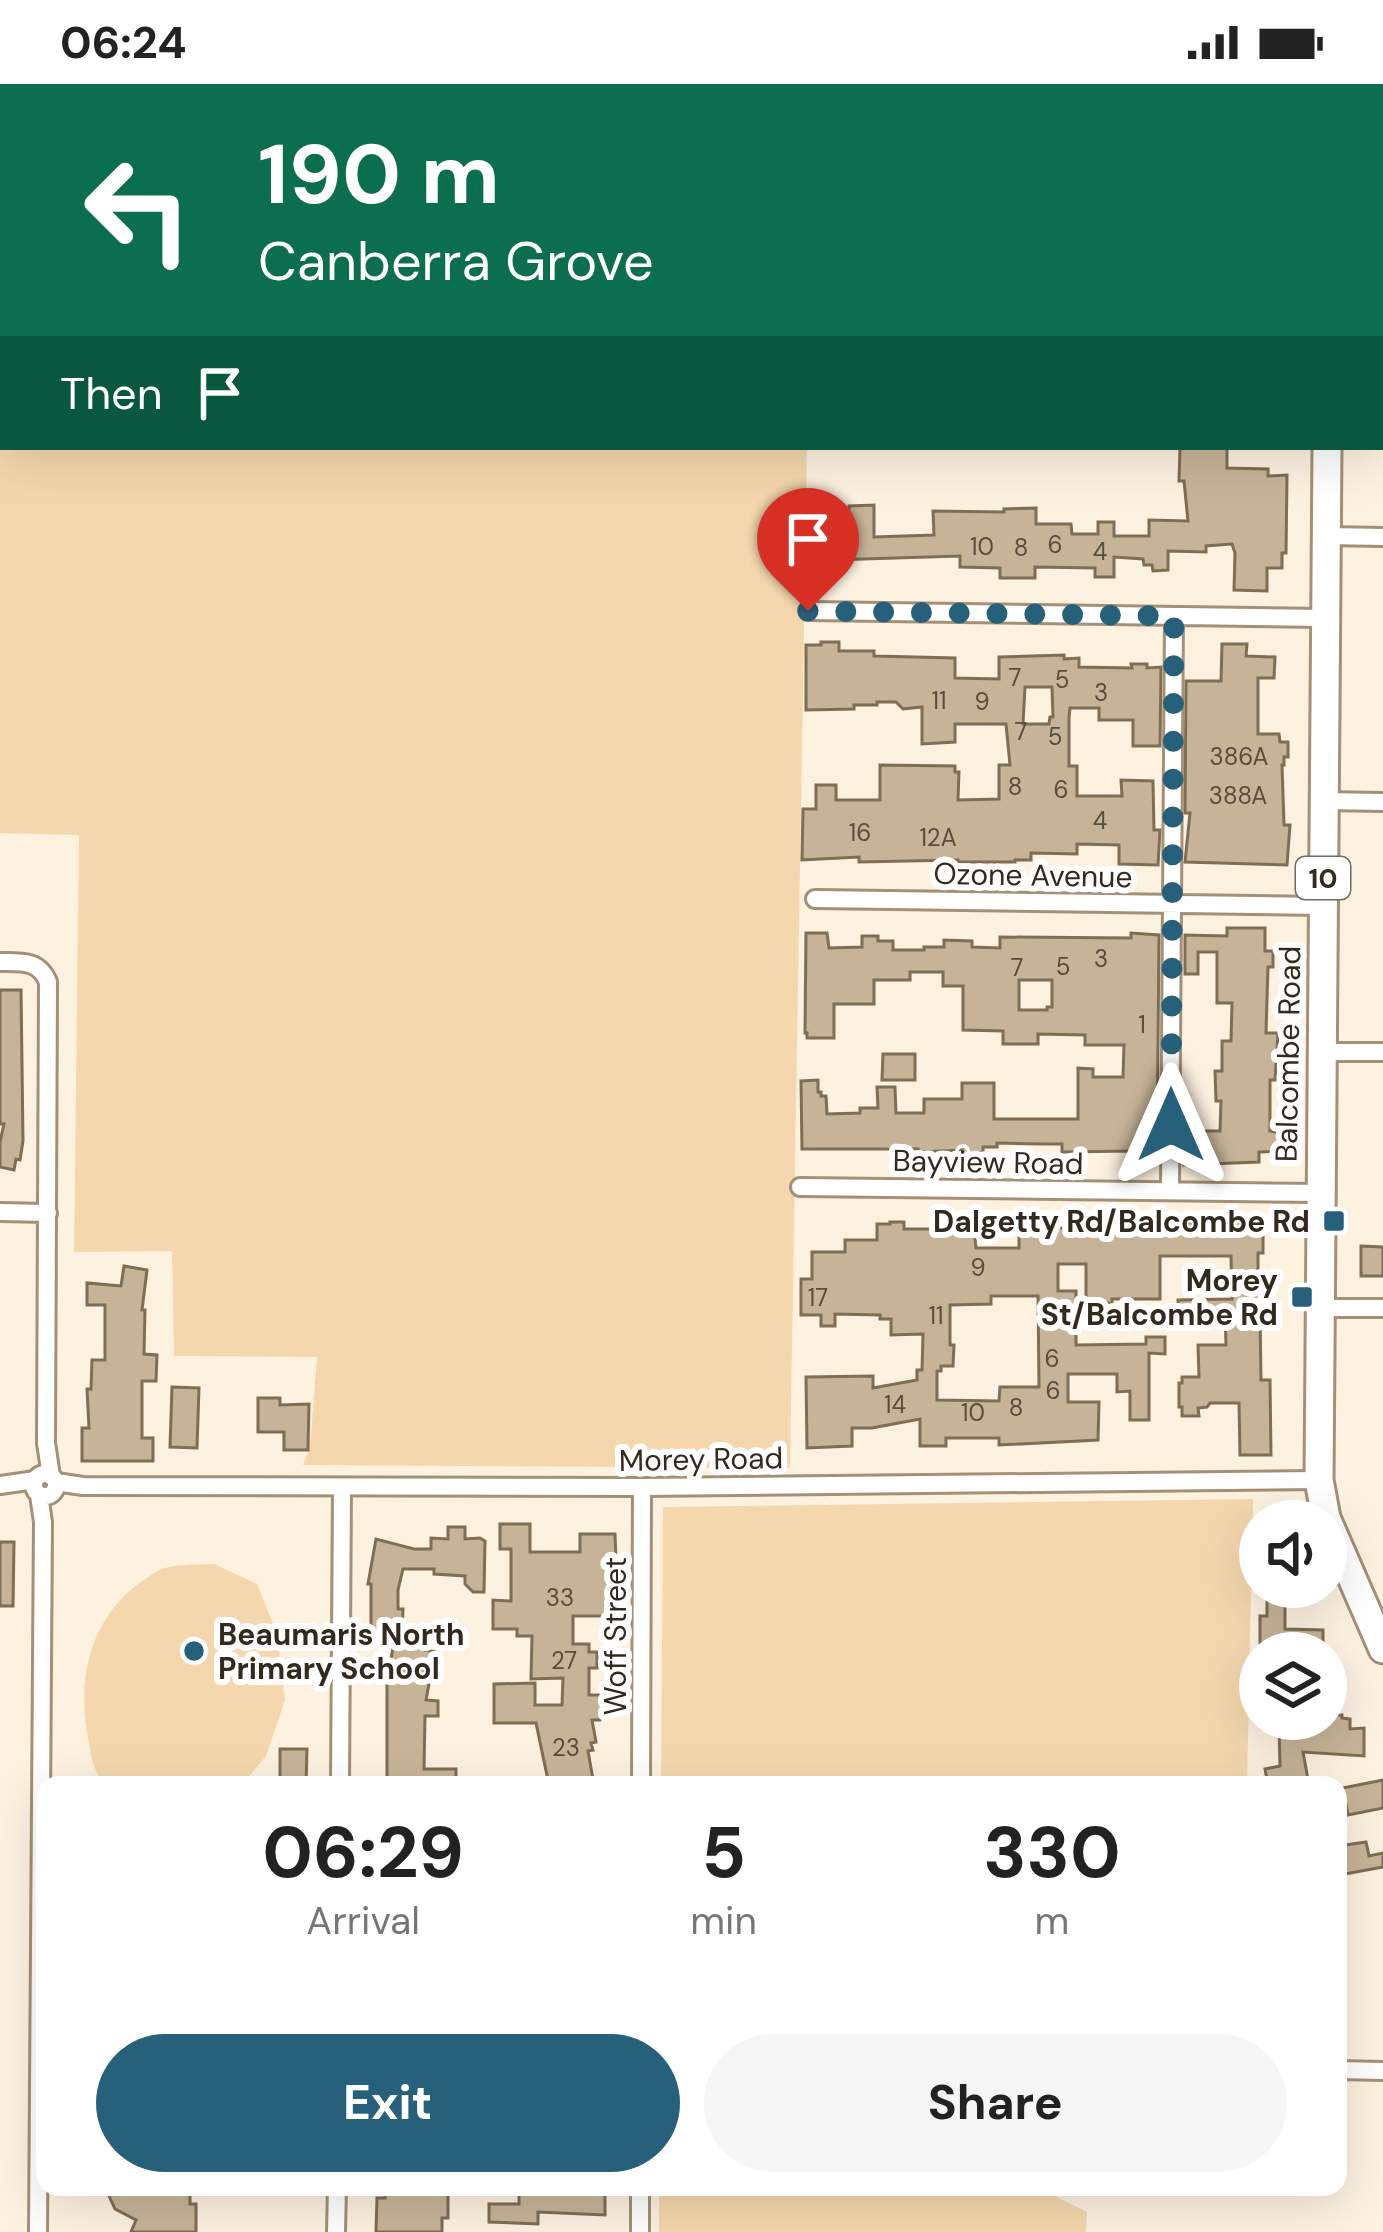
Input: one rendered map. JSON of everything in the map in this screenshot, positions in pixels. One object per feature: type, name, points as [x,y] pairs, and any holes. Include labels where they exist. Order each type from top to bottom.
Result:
[{"type":"main road","name":"Balcombe Road","points":[[1327,450],[1319,1480],[1326,1518],[1383,1649]]},
{"type":"street","points":[[1326,536],[1383,537]]},
{"type":"street","points":[[808,611],[1324,618]]},
{"type":"street","points":[[1170,1191],[1174,616]]},
{"type":"street","points":[[1323,801],[1383,802]]},
{"type":"street","name":"Ozone Avenue","points":[[815,899],[1323,906]]},
{"type":"street","points":[[0,962],[36,964],[48,982],[41,1776]]},
{"type":"street","points":[[1321,1052],[1383,1052]]},
{"type":"street","name":"Bayview Road","points":[[800,1187],[1320,1192]]},
{"type":"street","points":[[0,1212],[48,1213]]},
{"type":"street","points":[[1319,1308],[1383,1308]]},
{"type":"street","name":"Morey Road","points":[[4,1485],[342,1489],[1319,1480]]},
{"type":"street","name":"Woff Street","points":[[641,1776],[642,1487]]},
{"type":"street","points":[[340,1776],[342,1489]]},
{"type":"street","points":[[1347,2070],[1383,2071]]},
{"type":"street","points":[[38,2196],[38,2232]]},
{"type":"street","points":[[337,2196],[337,2232]]},
{"type":"street","points":[[640,2196],[640,2232]]},
{"type":"shaded area","points":[[0,450],[807,450],[790,1468],[303,1465],[310,1447],[317,1357],[174,1356],[172,1251],[74,1252],[79,835],[0,833]]},
{"type":"shaded area","points":[[1253,1499],[1239,1500],[1239,1608],[1251,1608],[1250,1632],[1239,1632],[1239,1740],[1248,1740],[1247,1776],[661,1776],[663,1507]]},
{"type":"shaded area","points":[[214,1564],[257,1584],[277,1634],[285,1700],[266,1756],[249,1776],[99,1776],[92,1760],[84,1707],[96,1639],[106,1619],[137,1585],[158,1571]]},
{"type":"shaded area","points":[[659,2196],[1054,2196],[1087,2212],[1086,2232],[659,2232]]},
{"type":"building","points":[[1180,450],[1227,450],[1227,468],[1268,469],[1268,476],[1287,475],[1286,553],[1282,553],[1282,568],[1267,568],[1267,591],[1234,590],[1232,544],[1206,546],[1206,552],[1168,551],[1168,570],[1153,571],[1143,559],[1114,557],[1114,577],[1095,577],[1095,568],[1035,567],[1035,578],[1000,578],[1000,568],[960,567],[960,556],[817,564],[816,552],[808,552],[808,515],[849,515],[849,506],[874,505],[874,537],[934,535],[933,511],[1036,508],[1036,524],[1071,524],[1072,534],[1098,534],[1098,522],[1114,522],[1114,536],[1149,536],[1149,520],[1188,521],[1184,481],[1179,481]]},
{"type":"building","points":[[839,642],[839,651],[874,651],[874,656],[955,658],[955,678],[999,679],[999,657],[1064,655],[1064,659],[1079,658],[1079,667],[1161,667],[1160,746],[1133,746],[1133,720],[1099,720],[1099,708],[1070,708],[1069,717],[1069,766],[1077,766],[1077,796],[1122,796],[1121,780],[1153,781],[1154,830],[1160,830],[1158,865],[1119,864],[1119,845],[1077,844],[1077,854],[1031,853],[1031,860],[1015,862],[802,860],[803,809],[816,809],[816,785],[836,785],[836,800],[880,800],[880,765],[955,766],[958,800],[999,799],[999,765],[1010,765],[1006,724],[955,724],[955,742],[922,744],[922,707],[903,709],[896,702],[877,702],[854,705],[854,709],[806,710],[806,645]],"holes":[[[1025,687],[1052,687],[1049,724],[1023,724]]]},
{"type":"building","points":[[1222,644],[1247,644],[1246,656],[1275,657],[1274,678],[1258,678],[1258,734],[1279,734],[1280,742],[1288,742],[1288,757],[1282,765],[1284,825],[1290,825],[1287,865],[1185,862],[1190,813],[1185,813],[1186,681],[1221,681]]},
{"type":"building","points":[[1227,928],[1265,928],[1265,951],[1273,951],[1273,967],[1268,967],[1266,1033],[1278,1033],[1275,1080],[1270,1080],[1270,1131],[1280,1133],[1281,1151],[1259,1152],[1259,1162],[1184,1165],[1183,1131],[1220,1131],[1215,1071],[1222,1071],[1222,1041],[1231,1041],[1232,1003],[1217,1003],[1217,952],[1198,952],[1198,974],[1185,974],[1185,935],[1227,936]]},
{"type":"building","points":[[806,933],[827,933],[829,948],[862,947],[862,936],[878,936],[878,941],[893,941],[893,950],[944,947],[944,940],[1000,948],[1000,937],[1159,935],[1157,1155],[1062,1152],[1062,1144],[997,1143],[997,1147],[983,1147],[983,1153],[802,1149],[801,1081],[818,1080],[818,1092],[826,1096],[827,1114],[878,1108],[877,1087],[895,1087],[896,1113],[924,1113],[924,1099],[962,1099],[962,1083],[994,1083],[994,1119],[1078,1119],[1078,1068],[1093,1069],[1093,1077],[1123,1077],[1124,1045],[1085,1045],[1085,1035],[1038,1034],[1038,1044],[1003,1044],[1003,1031],[963,1030],[963,986],[943,986],[943,972],[910,972],[910,980],[874,980],[874,1004],[834,1004],[834,1038],[807,1038]],"holes":[[[1019,980],[1052,980],[1052,1007],[1019,1010]]]},
{"type":"building","points":[[0,990],[21,990],[23,1141],[14,1170],[0,1167],[4,1124],[0,1124]]},
{"type":"building","points":[[883,1054],[915,1054],[915,1080],[882,1080]]},
{"type":"building","points":[[1245,1221],[1245,1229],[1263,1229],[1258,1280],[1268,1280],[1268,1294],[1266,1314],[1260,1314],[1261,1380],[1270,1380],[1271,1455],[1240,1455],[1239,1403],[1210,1403],[1198,1408],[1199,1416],[1182,1416],[1179,1407],[1182,1377],[1199,1377],[1198,1345],[1226,1345],[1225,1314],[1198,1314],[1198,1328],[1179,1328],[1178,1300],[1232,1299],[1231,1256],[1160,1256],[1160,1299],[1112,1299],[1112,1303],[1086,1303],[1086,1264],[1058,1264],[1058,1291],[1076,1291],[1076,1345],[1146,1344],[1146,1337],[1165,1337],[1165,1354],[1149,1353],[1149,1420],[1130,1420],[1130,1391],[1117,1392],[1117,1374],[1068,1374],[1068,1402],[1099,1402],[1098,1440],[999,1445],[999,1438],[946,1438],[946,1446],[920,1446],[920,1419],[852,1428],[852,1446],[807,1448],[806,1377],[873,1376],[873,1388],[917,1380],[917,1370],[922,1370],[923,1334],[891,1335],[891,1319],[880,1319],[880,1315],[835,1314],[835,1326],[821,1326],[821,1315],[801,1315],[801,1279],[812,1279],[812,1252],[845,1252],[845,1240],[877,1240],[877,1224],[890,1222],[904,1222],[904,1229],[974,1229],[976,1248],[1019,1248],[1019,1228],[1128,1234],[1179,1230],[1179,1222]],"holes":[[[991,1296],[1038,1296],[1039,1387],[1000,1387],[999,1401],[937,1400],[937,1371],[953,1366],[950,1305],[991,1304]]]},
{"type":"building","points":[[1361,1246],[1383,1247],[1383,1276],[1361,1276]]},
{"type":"building","points":[[124,1266],[147,1270],[144,1354],[157,1355],[156,1381],[142,1381],[142,1438],[153,1438],[153,1461],[82,1461],[82,1428],[89,1428],[87,1389],[91,1389],[92,1360],[105,1360],[105,1305],[87,1305],[87,1283],[121,1286]]},
{"type":"building","points":[[172,1387],[199,1388],[197,1448],[170,1447]]},
{"type":"building","points":[[258,1398],[280,1398],[280,1405],[309,1404],[308,1450],[284,1450],[284,1432],[258,1432]]},
{"type":"building","points":[[500,1524],[530,1524],[530,1552],[580,1552],[580,1534],[615,1534],[618,1616],[573,1616],[573,1644],[589,1644],[589,1652],[597,1652],[597,1668],[589,1668],[589,1695],[604,1695],[600,1720],[592,1720],[596,1742],[588,1751],[592,1776],[547,1776],[536,1723],[494,1723],[494,1684],[535,1683],[535,1705],[562,1705],[563,1678],[531,1679],[532,1636],[517,1636],[517,1629],[493,1629],[493,1600],[511,1601],[511,1549],[500,1549]]},
{"type":"building","points":[[448,1527],[465,1527],[465,1539],[485,1541],[484,1592],[473,1592],[465,1576],[403,1569],[398,1590],[402,1635],[371,1633],[368,1584],[376,1539],[431,1549],[431,1538],[448,1539]]},
{"type":"building","points":[[0,1542],[14,1542],[13,1606],[0,1606]]},
{"type":"building","points":[[1267,1608],[1285,1608],[1285,1629],[1323,1632],[1260,1632],[1260,1616],[1267,1616]]},
{"type":"building","points":[[394,1643],[435,1652],[426,1700],[438,1701],[438,1716],[425,1716],[424,1769],[456,1769],[456,1776],[387,1776],[387,1679]]},
{"type":"building","points":[[1347,1719],[1350,1729],[1364,1728],[1364,1756],[1303,1752],[1307,1776],[1266,1776],[1265,1769],[1280,1766],[1279,1740],[1347,1740]]},
{"type":"building","points":[[280,1749],[307,1749],[306,1776],[280,1776]]},
{"type":"building","points":[[1383,1780],[1383,1808],[1348,1815],[1347,1787]]},
{"type":"building","points":[[1366,1842],[1369,1856],[1383,1853],[1383,1867],[1347,1874],[1347,1845]]},
{"type":"building","points":[[109,2196],[190,2196],[190,2204],[196,2204],[196,2232],[131,2232],[136,2220],[115,2209]]},
{"type":"building","points":[[448,2196],[448,2218],[442,2218],[442,2232],[376,2232],[377,2198]]},
{"type":"building","points":[[519,2196],[605,2196],[605,2215],[538,2212],[538,2224],[489,2222],[489,2204],[519,2204]]},
{"type":"place","name":"Dalgetty Rd/Balcombe Rd","points":[[1334,1221]]},
{"type":"place","name":"Morey St/Balcombe Rd","points":[[1302,1297]]},
{"type":"place","name":"Beaumaris North Primary School","points":[[194,1651]]},
{"type":"route","points":[[808,611],[1174,616],[1171,1125]]}]
